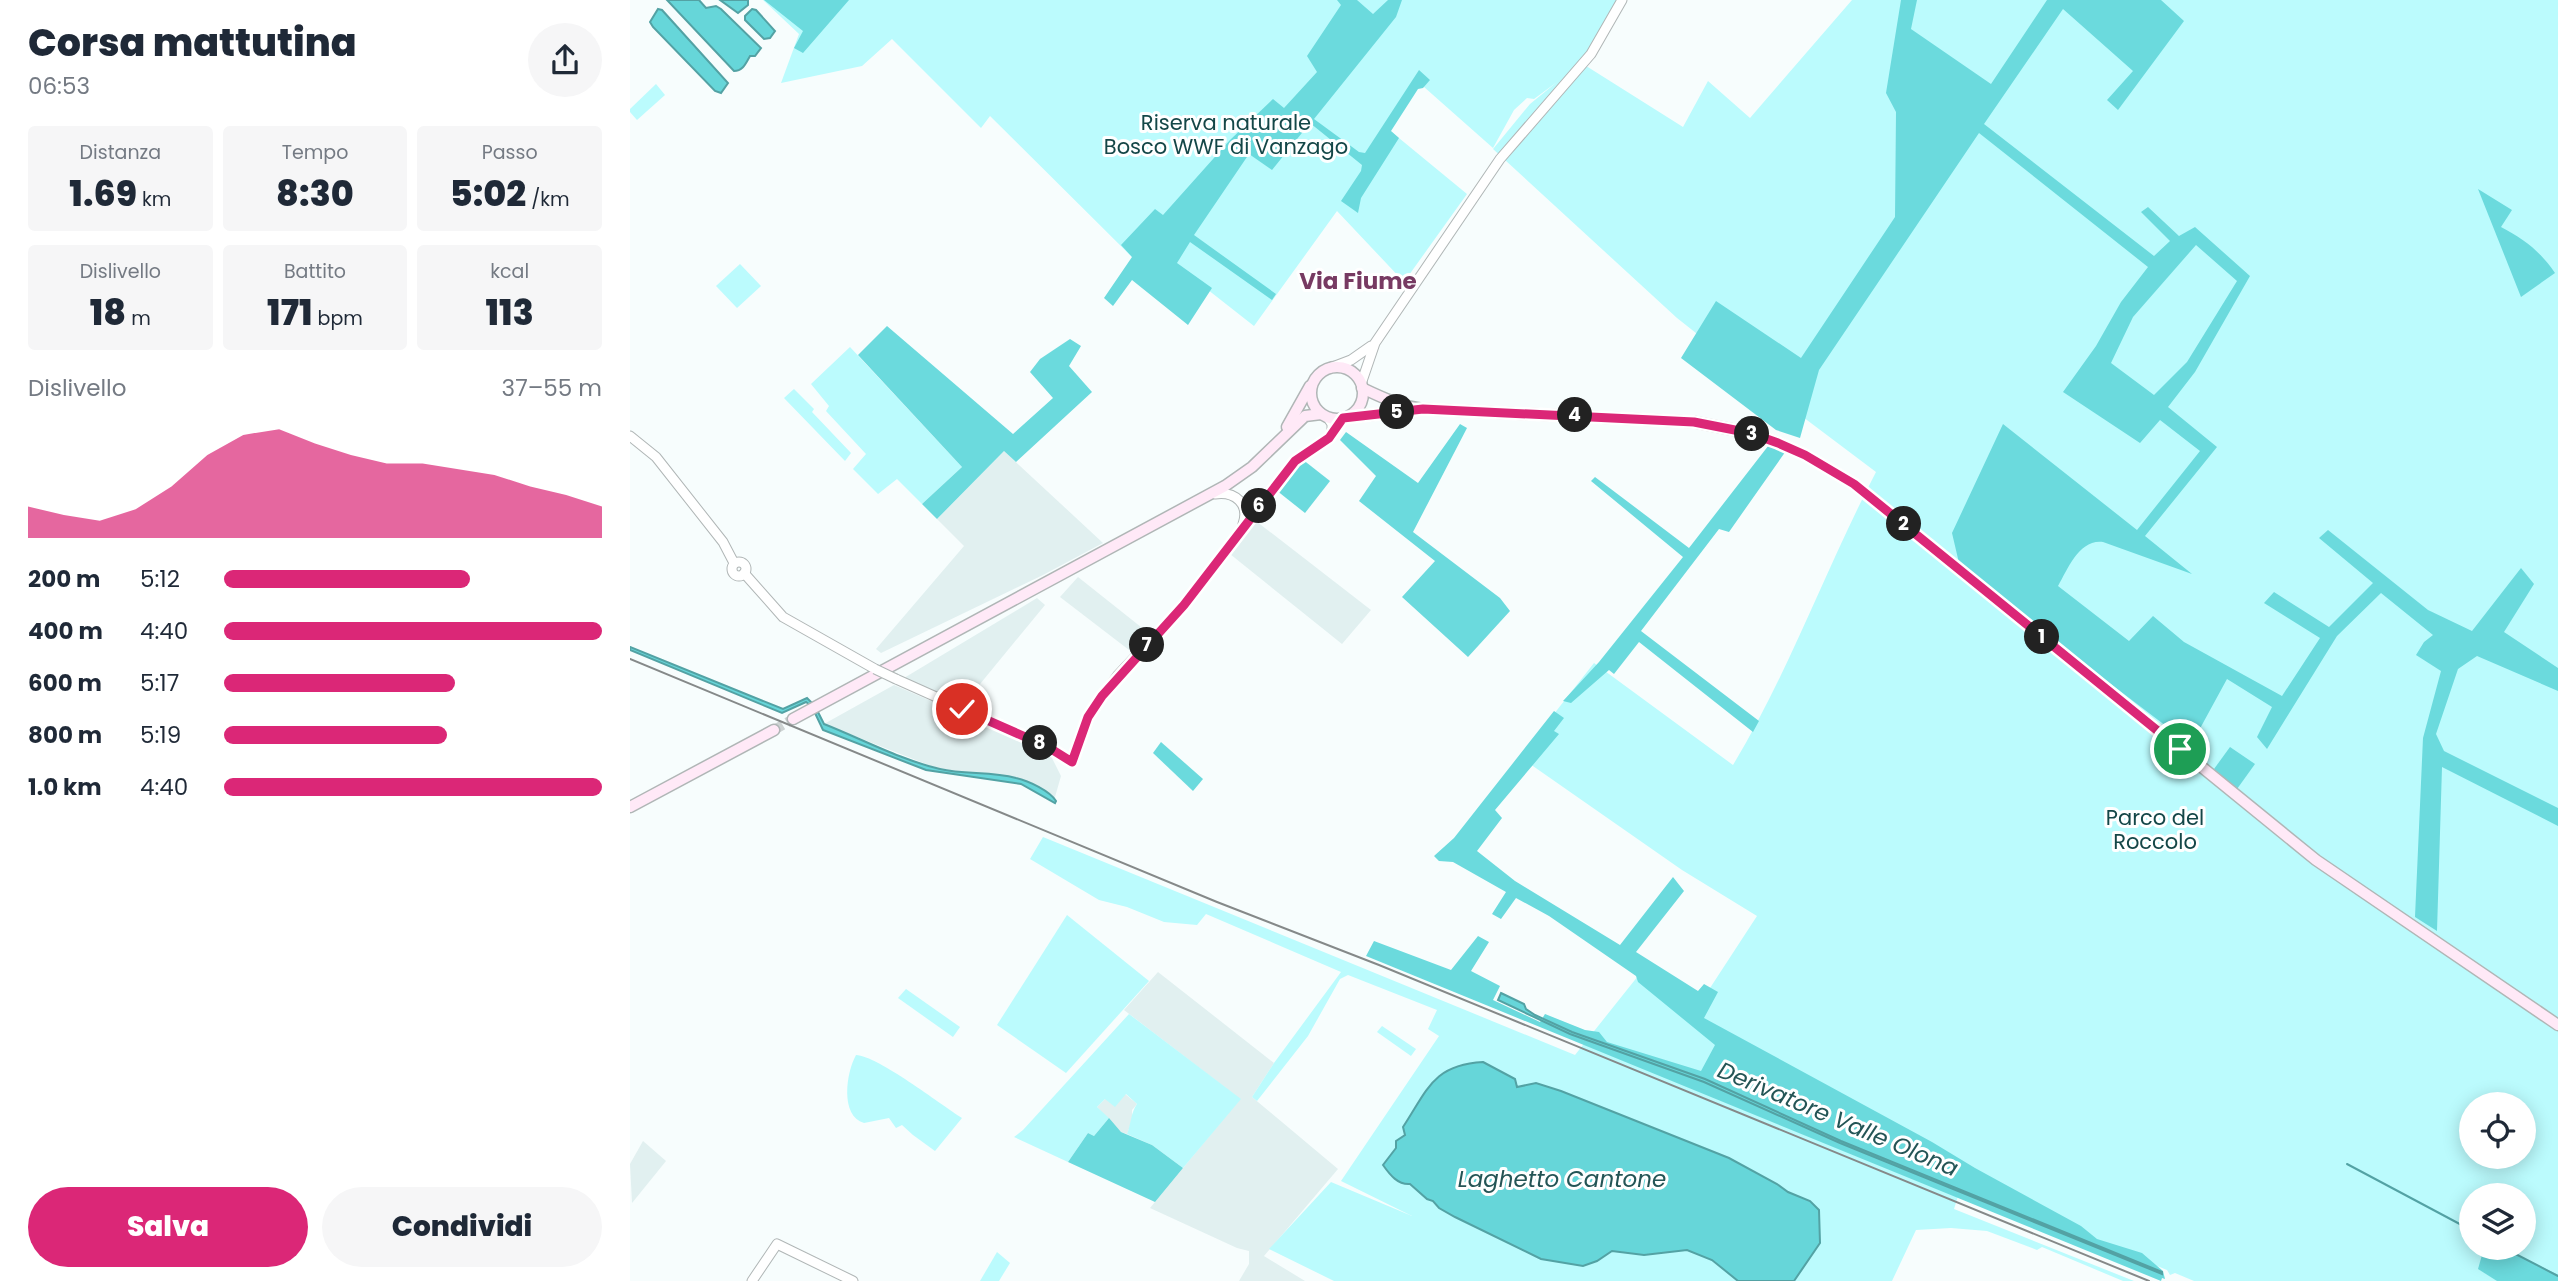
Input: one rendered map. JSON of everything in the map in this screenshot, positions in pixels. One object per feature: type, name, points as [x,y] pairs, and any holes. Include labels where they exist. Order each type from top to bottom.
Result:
[{"type":"main road","points":[[1277,445],[1313,381],[1330,368],[1345,369],[1357,377],[1362,386],[1363,395],[1358,408],[1345,418]]},
{"type":"main road","points":[[1313,381],[1312,403],[1325,416]]},
{"type":"main road","points":[[1362,386],[1402,407],[1694,422],[1750,433],[1797,451],[1830,468],[1854,484],[2316,860],[2558,1025]]},
{"type":"main road","points":[[793,719],[1208,495],[1252,467],[1305,416],[1345,418],[1423,409]]},
{"type":"main road","points":[[630,807],[774,730]]},
{"type":"street","points":[[1362,386],[1376,343],[1500,159],[1591,54],[1622,0]]},
{"type":"street","points":[[1330,368],[1351,360],[1376,343]]},
{"type":"street","points":[[1325,416],[1332,424],[1332,434]]},
{"type":"street","points":[[630,436],[656,457],[723,542],[734,563],[733,574],[738,576],[744,573],[783,617],[876,669],[1048,747],[1072,762],[1088,717],[1102,696],[1184,605],[1295,461],[1323,443],[1345,418]]},
{"type":"street","points":[[1208,495],[1229,493],[1242,503],[1244,519],[1239,532]]},
{"type":"street","points":[[752,1281],[777,1244],[853,1281]]},
{"type":"shaded area","points":[[764,0],[849,0],[803,53],[794,48],[803,31]]},
{"type":"shaded area","points":[[1337,0],[1357,0],[1373,14],[1388,0],[1402,0],[1396,17],[1314,119],[1359,152],[1365,153],[1419,70],[1430,80],[1423,88],[1418,89],[1391,131],[1399,138],[1361,198],[1358,213],[1341,201],[1361,171],[1362,165],[1310,123],[1272,170],[1249,154],[1194,235],[1276,294],[1272,300],[1190,242],[1177,263],[1212,288],[1188,325],[1132,280],[1113,306],[1104,298],[1132,257],[1121,245],[1155,209],[1163,215],[1230,140],[1273,99],[1284,108],[1317,72],[1307,56],[1341,5]]},
{"type":"shaded area","points":[[1901,0],[1917,0],[1911,29],[1991,84],[2047,0],[2161,0],[2184,21],[2118,110],[2107,100],[2133,71],[2063,9],[1984,124],[2154,256],[2170,241],[2141,212],[2148,207],[2179,236],[2195,227],[2250,276],[2195,372],[2168,407],[2217,447],[2145,536],[2192,574],[2103,542],[2095,542],[2087,545],[2075,556],[2058,586],[2129,641],[2153,616],[2184,642],[2282,696],[2320,638],[2264,603],[2274,592],[2329,627],[2373,583],[2319,538],[2328,530],[2428,610],[2472,631],[2521,568],[2534,584],[2504,632],[2558,668],[2558,691],[2477,656],[2458,669],[2436,734],[2444,751],[2558,808],[2558,826],[2442,767],[2437,931],[2415,917],[2423,738],[2441,671],[2416,655],[2424,642],[2433,635],[2381,593],[2337,636],[2267,749],[2257,737],[2272,707],[2227,679],[2191,745],[1959,563],[1952,533],[2003,424],[2137,530],[2200,451],[2160,420],[2140,443],[2063,392],[2096,346],[2121,302],[2148,267],[1979,133],[1819,370],[1800,438],[1776,430],[1681,358],[1716,301],[1801,358],[1895,217],[1896,112],[1886,93]],"holes":[[[2196,245],[2237,281],[2187,362],[2154,395],[2111,363],[2133,317]]]},
{"type":"shaded area","points":[[2478,189],[2512,210],[2501,227],[2531,246],[2555,273],[2521,297]]},
{"type":"shaded area","points":[[887,326],[1013,434],[1053,398],[1030,372],[1040,359],[1070,339],[1081,346],[1069,366],[1092,392],[1016,462],[1004,451],[937,519],[922,504],[962,467],[858,355]]},
{"type":"shaded area","points":[[1460,424],[1467,428],[1413,532],[1500,598],[1510,611],[1468,657],[1402,597],[1435,561],[1359,501],[1376,476],[1340,440],[1346,432],[1418,483]]},
{"type":"shaded area","points":[[1772,441],[1788,448],[1729,532],[1719,529],[1641,631],[1759,721],[1753,732],[1639,642],[1614,674],[1609,670],[1571,703],[1563,701],[1599,662],[1683,557],[1591,481],[1595,477],[1689,548]]},
{"type":"shaded area","points":[[1004,451],[1103,543],[881,653],[876,649],[964,546],[937,519]]},
{"type":"shaded area","points":[[1302,459],[1330,481],[1305,513],[1276,490]]},
{"type":"shaded area","points":[[1256,521],[1371,610],[1342,644],[1230,554]]},
{"type":"shaded area","points":[[1078,577],[1151,635],[1133,653],[1060,597]]},
{"type":"shaded area","points":[[1037,598],[1045,605],[962,706],[904,678]]},
{"type":"shaded area","points":[[894,685],[1049,752],[1061,776],[1055,797],[1033,784],[1013,777],[958,772],[931,766],[824,724]]},
{"type":"shaded area","points":[[1554,711],[1564,718],[1554,731],[1559,734],[1495,810],[1502,818],[1477,851],[1515,881],[1620,945],[1673,877],[1684,891],[1636,952],[1698,991],[1704,984],[1718,992],[1704,1018],[1932,1142],[2081,1226],[2097,1239],[2142,1253],[2163,1271],[2165,1279],[2162,1278],[2161,1281],[1366,956],[1374,941],[1451,970],[1478,936],[1489,942],[1471,971],[1500,986],[1493,1000],[1540,1022],[1545,1014],[1585,1030],[1599,1032],[1607,1042],[1701,1071],[1715,1045],[1638,982],[1636,976],[1549,916],[1516,898],[1501,919],[1492,914],[1506,892],[1453,862],[1439,861],[1434,856],[1454,838]]},
{"type":"shaded area","points":[[1161,742],[1203,779],[1193,791],[1153,753]]},
{"type":"shaded area","points":[[2230,747],[2255,764],[2237,789],[2214,769]]},
{"type":"shaded area","points":[[1158,972],[1274,1063],[1252,1097],[1338,1169],[1264,1256],[1305,1281],[1239,1281],[1249,1264],[1249,1251],[1150,1208],[1240,1099],[1124,1010]]},
{"type":"shaded area","points":[[1125,1094],[1137,1104],[1132,1110],[1127,1134],[1121,1132],[1097,1107],[1105,1099]]},
{"type":"shaded area","points":[[1109,1118],[1121,1132],[1152,1145],[1183,1168],[1155,1202],[1068,1162],[1088,1133],[1094,1136]]},
{"type":"shaded area","points":[[643,1141],[666,1161],[632,1203],[630,1164]]},
{"type":"shaded area","points":[[2481,1260],[2528,1260],[2558,1275],[2558,1281],[2497,1281],[2478,1269]]},
{"type":"green space","name":"Parco del Roccolo","points":[[763,0],[1617,0],[1583,64],[1683,127],[1708,81],[1750,118],[1852,0],[2558,0],[2558,1281],[2194,1281],[2175,1273],[2170,1275],[2167,1270],[1965,1188],[1959,1193],[1954,1209],[2134,1281],[2123,1281],[2042,1247],[2037,1250],[1987,1231],[1951,1228],[1916,1230],[1892,1281],[1334,1281],[1269,1249],[1331,1182],[1412,1216],[1341,1181],[1439,1036],[1428,1029],[1437,1010],[1348,975],[1340,979],[1308,1036],[1257,1101],[1252,1097],[1274,1063],[1341,972],[1206,914],[1197,925],[1164,922],[1127,907],[1099,900],[1030,859],[1043,837],[1575,1055],[1642,971],[1695,1011],[1757,916],[1682,870],[1520,757],[1594,663],[1733,765],[1790,657],[1876,472],[1677,318],[1493,149],[1530,104],[1557,82],[1534,99],[1527,98],[1514,110],[1493,148],[1415,79],[1388,129],[1467,194],[1404,282],[1337,211],[1254,326],[1147,242],[1133,258],[990,116],[981,128],[892,39],[862,66],[781,83],[799,34]]},
{"type":"green space","points":[[656,84],[665,95],[637,120],[630,109]]},
{"type":"green space","points":[[740,264],[761,286],[737,308],[716,286]]},
{"type":"green space","points":[[850,347],[962,467],[922,504],[897,479],[878,494],[853,469],[866,454],[826,411],[829,406],[811,384]]},
{"type":"green space","points":[[794,389],[851,453],[845,461],[784,398]]},
{"type":"green space","points":[[1067,915],[1149,981],[1066,1073],[997,1025]]},
{"type":"green space","points":[[906,989],[960,1027],[953,1037],[898,998]]},
{"type":"green space","points":[[1129,1014],[1241,1099],[1183,1168],[1152,1145],[1127,1134],[1137,1104],[1126,1094],[1115,1107],[1105,1099],[1097,1107],[1109,1118],[1094,1136],[1088,1133],[1068,1162],[1014,1137],[1023,1130]]},
{"type":"green space","points":[[1382,1026],[1416,1049],[1411,1056],[1377,1032]]},
{"type":"green space","points":[[856,1055],[879,1063],[962,1118],[935,1151],[902,1125],[896,1128],[889,1118],[864,1123],[856,1119],[851,1112],[847,1093]]},
{"type":"green space","points":[[997,1252],[1010,1263],[999,1281],[980,1281]]},
{"type":"water","points":[[667,0],[699,0],[706,8],[716,6],[761,48],[755,56],[750,56],[742,68],[734,71]]},
{"type":"water","points":[[720,0],[748,0],[748,5],[738,13]]},
{"type":"water","points":[[658,9],[662,10],[728,83],[721,93],[715,91],[653,27],[650,22]]},
{"type":"water","points":[[752,9],[775,31],[770,38],[764,39],[745,20],[745,16]]},
{"type":"water","points":[[630,647],[783,709],[807,698],[813,704],[806,702],[782,713],[630,650]]},
{"type":"water","points":[[818,712],[824,724],[911,760],[949,771],[997,774],[1021,779],[1044,790],[1056,801],[1055,803],[1021,784],[926,770],[823,730],[815,713]]},
{"type":"water","points":[[1501,993],[1524,1004],[1526,1009],[1535,1015],[1572,1032],[1705,1079],[1841,1141],[2162,1274],[1840,1143],[1704,1082],[1570,1034],[1498,1000]]},
{"type":"water","name":"Laghetto Cantone","points":[[1483,1062],[1515,1079],[1517,1087],[1536,1083],[1561,1091],[1729,1158],[1788,1192],[1810,1201],[1819,1210],[1820,1243],[1794,1281],[1738,1281],[1712,1260],[1687,1250],[1644,1255],[1612,1251],[1583,1266],[1541,1259],[1455,1217],[1439,1208],[1410,1184],[1395,1179],[1383,1165],[1396,1148],[1396,1141],[1405,1135],[1403,1127],[1434,1081],[1453,1068]]},
{"type":"waterway","points":[[2347,1164],[2459,1224]]},
{"type":"waterway","points":[[2527,1260],[2558,1276]]},
{"type":"tunnel","points":[[774,730],[793,719]]},
{"type":"railway","points":[[630,659],[1217,902],[1379,965],[2149,1281]]},
{"type":"district","name":"Via Fiume","points":[[1358,281]]},
{"type":"route","points":[[962,709],[1048,747],[1072,762],[1088,717],[1102,696],[1118,675],[1184,605],[1295,461],[1329,438],[1343,418],[1423,409],[1636,417],[1694,422],[1750,433],[1805,455],[1854,484],[2180,749]]},
{"type":"park label","name":"Riserva naturale Bosco WWF di Vanzago","points":[[1226,134]]},
{"type":"water label","name":"Derivatore Valle Olona","points":[[1838,1119]]}]
